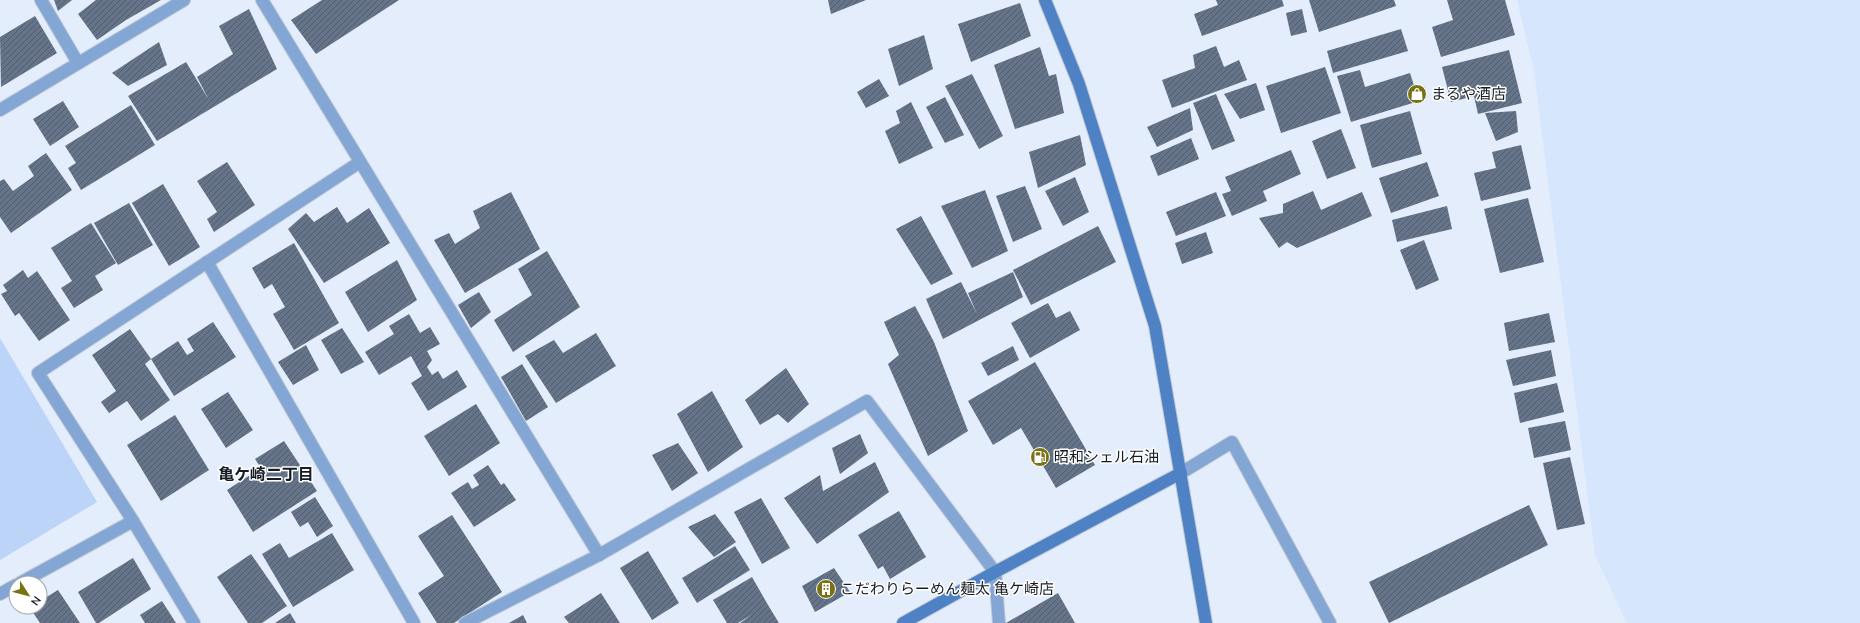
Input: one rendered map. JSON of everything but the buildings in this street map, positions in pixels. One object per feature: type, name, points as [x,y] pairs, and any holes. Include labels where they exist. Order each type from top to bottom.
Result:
[{"type":"street","points":[[41,0],[78,63]]},
{"type":"street","points":[[0,110],[184,0]]},
{"type":"street","points":[[262,0],[599,555]]},
{"type":"street","points":[[1044,0],[1079,84],[1155,326],[1206,623]]},
{"type":"street","points":[[194,623],[133,521],[38,373],[360,162]]},
{"type":"street","points":[[206,262],[414,623]]},
{"type":"street","points":[[465,623],[599,555],[867,401],[995,572],[999,623]]},
{"type":"street","points":[[903,623],[1181,473],[1232,442],[1330,623]]},
{"type":"street","points":[[35,575],[133,521]]},
{"type":"shaded area","points":[[1517,0],[1860,0],[1860,623],[1627,623],[1595,555],[1534,71]]},
{"type":"shaded area","points":[[0,338],[97,502],[0,560]]},
{"type":"place","name":"まるや酒店","points":[[1417,94]]},
{"type":"place","name":"昭和シェル石油","points":[[1040,457]]},
{"type":"place","name":"こだわりらーめん麺太 亀ケ崎店","points":[[826,589]]},
{"type":"district","name":"亀ケ崎二丁目","points":[[266,474]]}]
